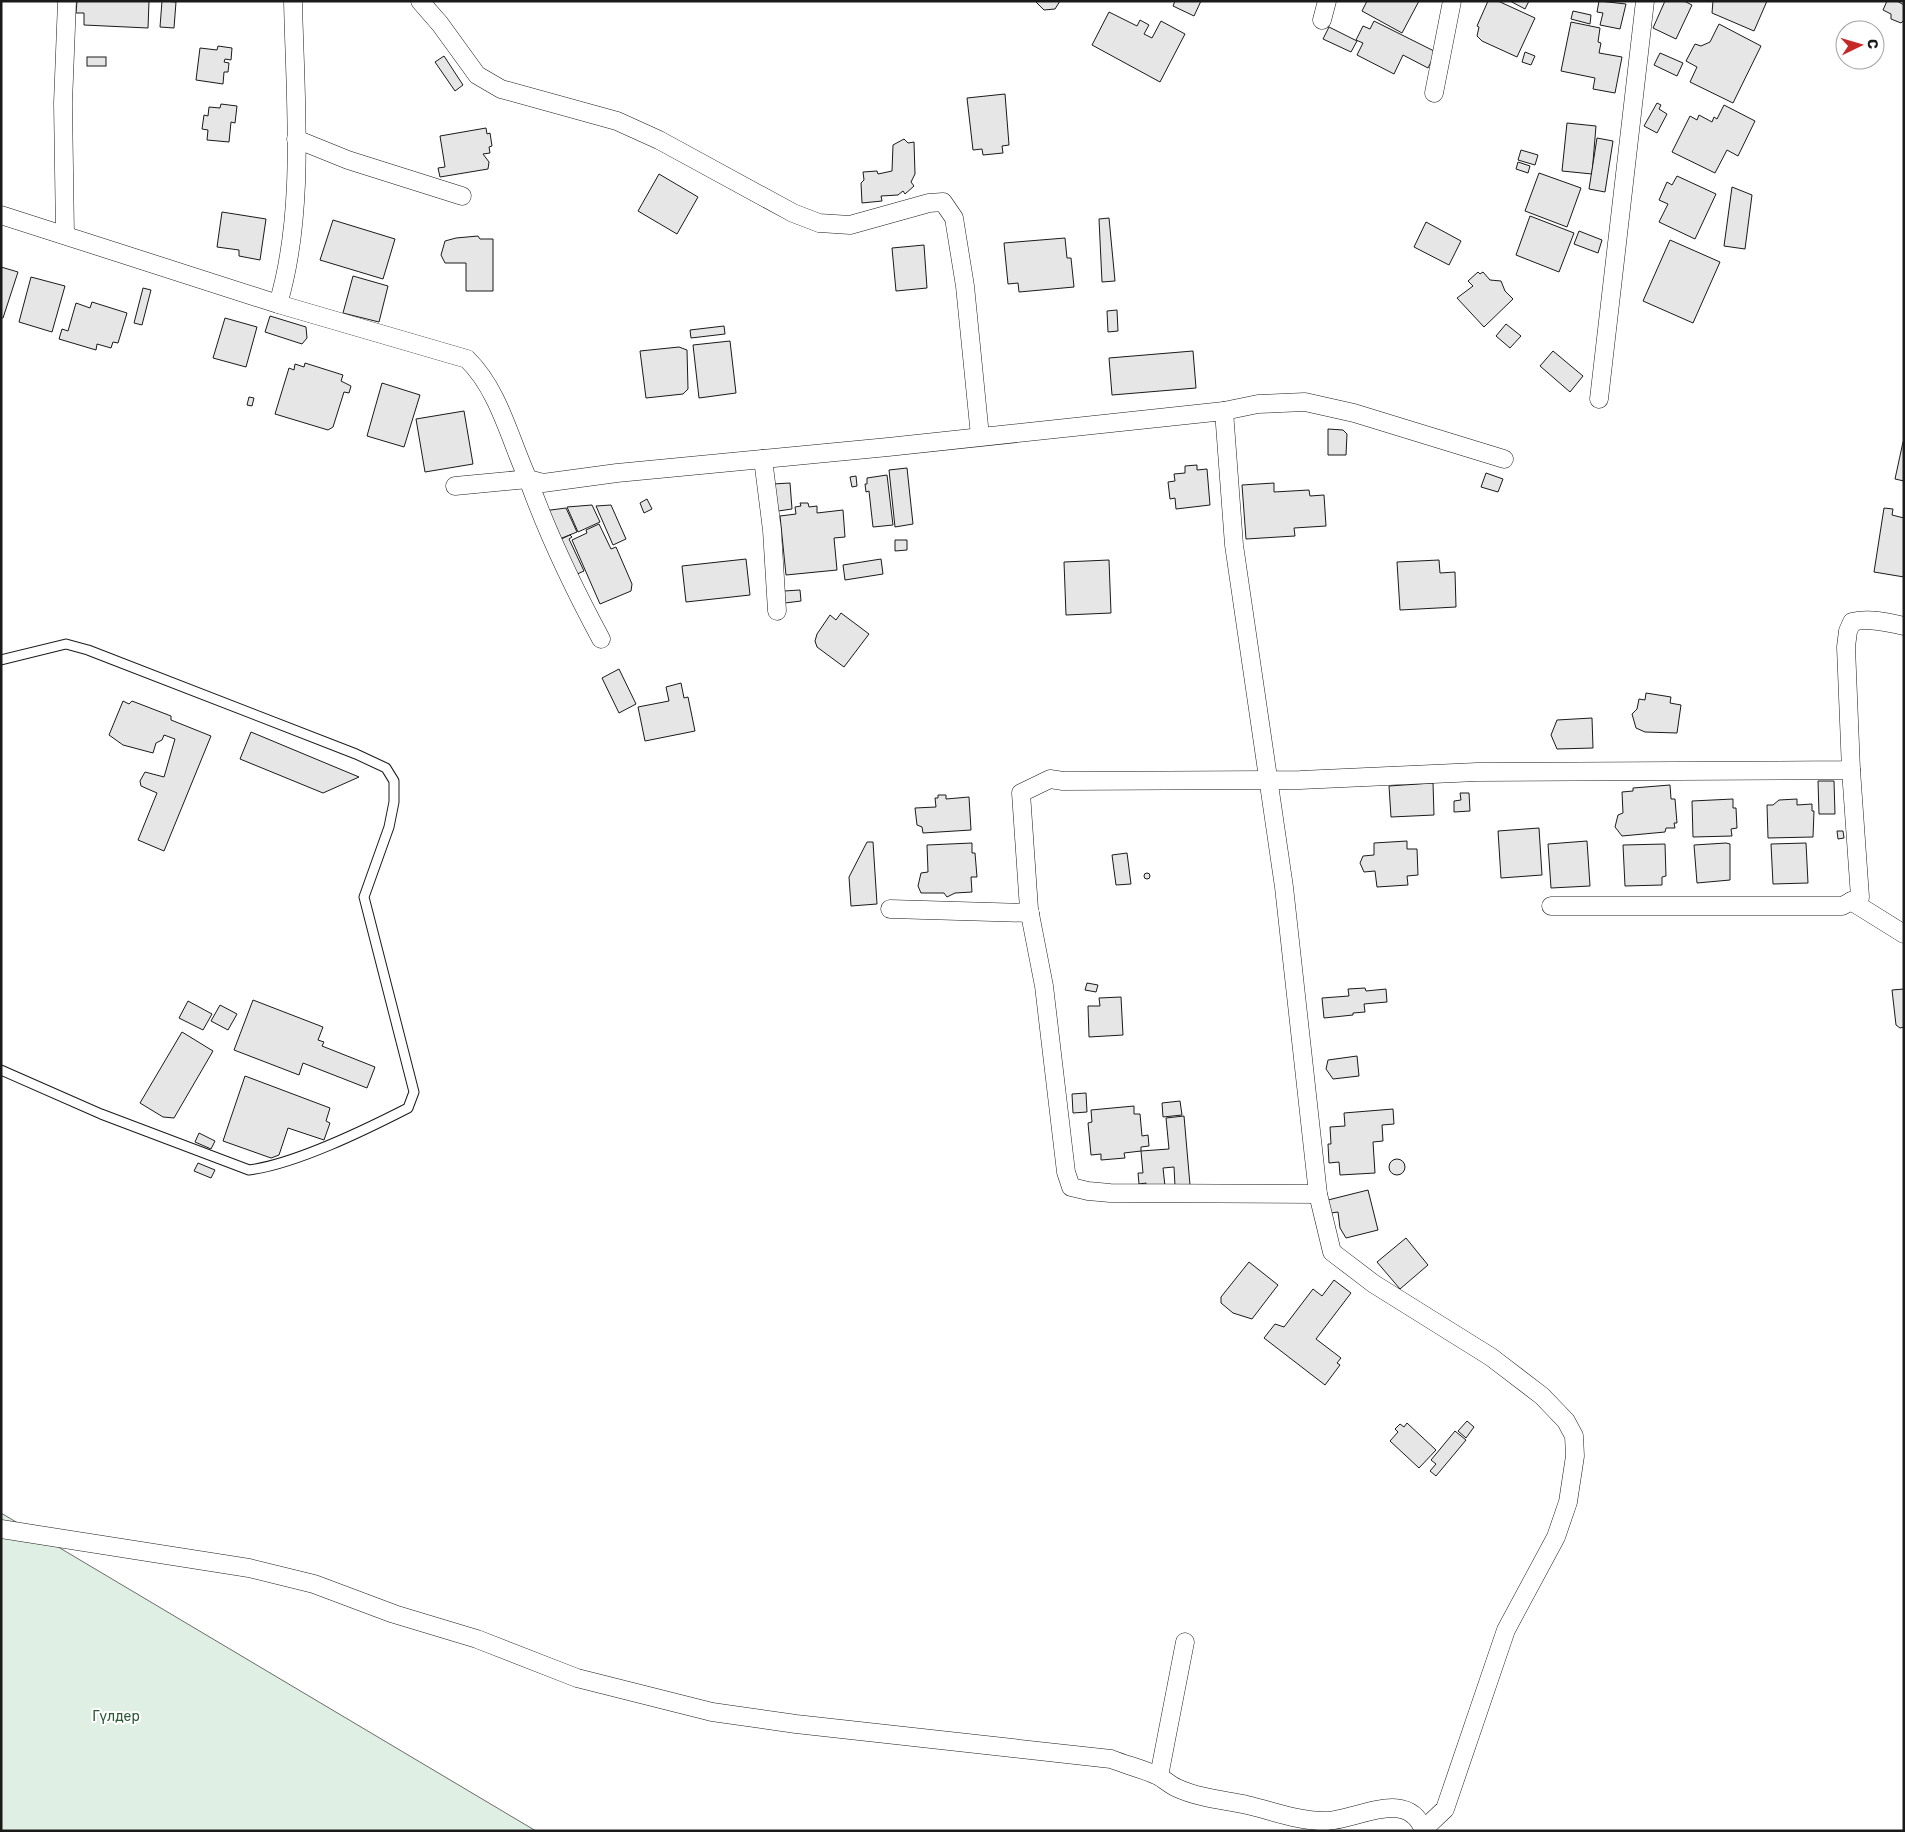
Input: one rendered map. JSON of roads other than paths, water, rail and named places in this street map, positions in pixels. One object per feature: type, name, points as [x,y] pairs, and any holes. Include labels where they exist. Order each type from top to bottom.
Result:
[{"type":"street","points":[[65,235],[63,103],[67,1]]},
{"type":"street","points":[[278,304],[286,277],[292,244],[296,139],[293,1]]},
{"type":"street","points":[[420,1],[440,24],[477,75],[485,80],[502,89],[617,121],[660,140],[792,213],[819,223],[850,225],[929,203],[943,202],[954,218],[965,286],[980,436]]},
{"type":"street","points":[[1322,20],[1327,1]]},
{"type":"street","points":[[1434,93],[1452,1]]},
{"type":"street","points":[[1599,399],[1646,1]]},
{"type":"street","points":[[296,139],[348,160],[462,196]]},
{"type":"street","points":[[1,215],[278,304],[467,359],[477,369],[495,401],[528,480],[547,532],[573,589],[601,639]]},
{"type":"street","points":[[455,486],[528,480],[543,483],[617,473],[763,460],[1224,411],[1258,404],[1304,402],[1354,413],[1504,459]]},
{"type":"street","points":[[1,1529],[249,1568],[314,1584],[394,1614],[477,1639],[577,1678],[712,1712],[796,1724],[1110,1760],[1159,1776],[1175,1787],[1198,1796],[1248,1805],[1288,1817],[1326,1821],[1385,1807],[1402,1809],[1420,1822],[1424,1830],[1445,1809],[1506,1630],[1556,1537],[1568,1502],[1575,1456],[1574,1436],[1566,1421],[1534,1391],[1490,1357],[1374,1284],[1332,1252],[1318,1194],[1284,887],[1234,545],[1224,411]]},
{"type":"street","points":[[763,460],[772,530],[777,611]]},
{"type":"street","points":[[1551,906],[1842,906],[1860,897],[1851,770],[1846,647],[1848,631],[1852,622],[1859,620],[1875,620],[1904,626]]},
{"type":"street","points":[[1318,1194],[1110,1193],[1088,1192],[1071,1187],[1066,1172],[1044,986],[1030,913],[1022,828],[1021,793],[1050,779],[1063,781],[1300,780],[1477,772],[1851,770]]},
{"type":"street","points":[[1851,902],[1904,934]]},
{"type":"street","points":[[890,909],[1030,913]]},
{"type":"street","points":[[1159,1776],[1185,1642]]},
{"type":"lane","points":[[1,660],[66,644],[88,650],[356,754],[386,768],[394,781],[394,802],[389,827],[364,897],[414,1092],[408,1108],[373,1126],[268,1167],[249,1170],[101,1114],[1,1070]]},
{"type":"park label","name":"Гүлдер","points":[[116,1716]]}]
